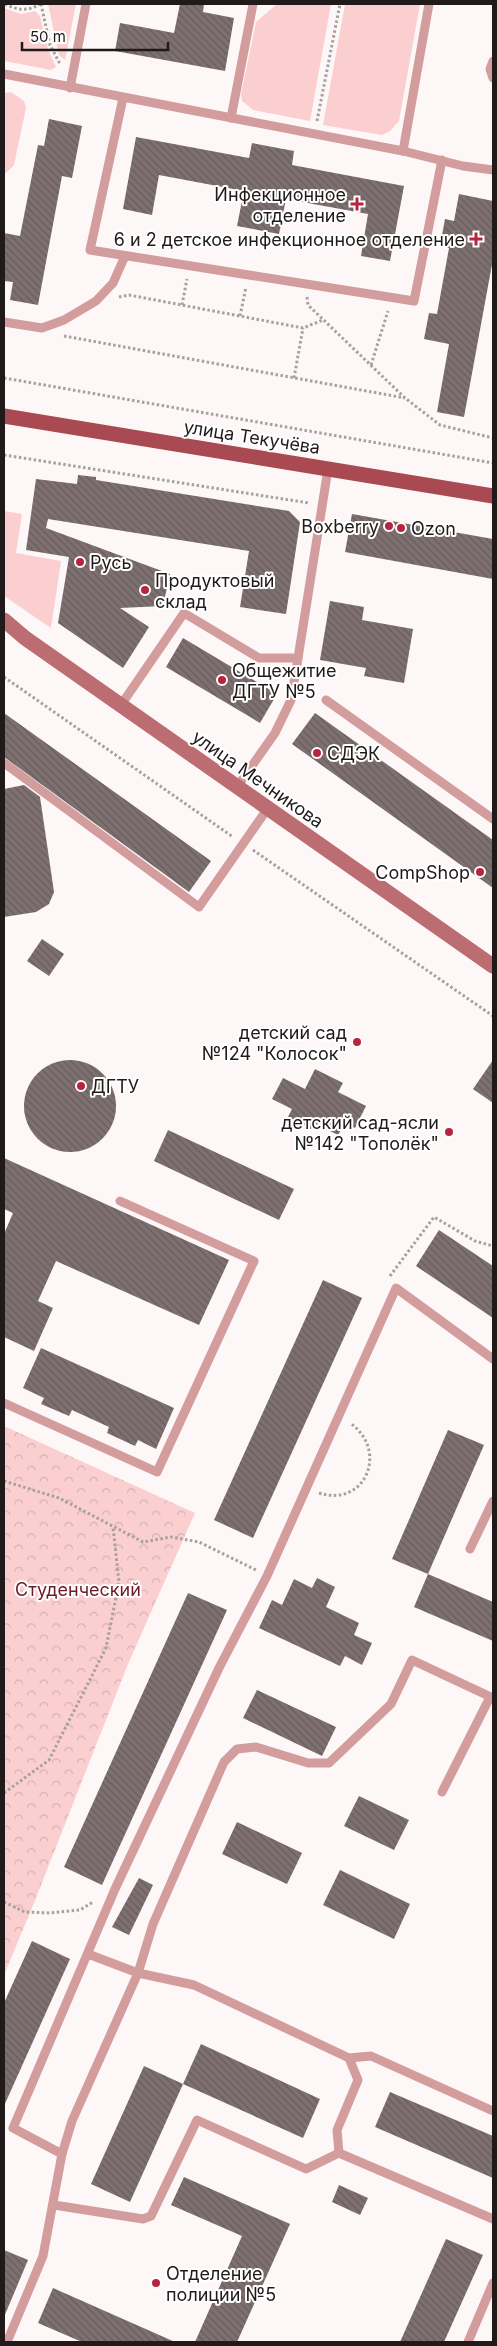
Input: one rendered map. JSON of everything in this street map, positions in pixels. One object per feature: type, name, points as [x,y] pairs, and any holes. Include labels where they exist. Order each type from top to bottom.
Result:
[{"type":"main road","name":"улица Текучёва","points":[[4,416],[493,496]]},
{"type":"main road","name":"улица Мечникова","points":[[4,620],[25,638],[493,966]]},
{"type":"lane","points":[[70,88],[86,4]]},
{"type":"lane","points":[[231,118],[253,4]]},
{"type":"lane","points":[[403,151],[429,4]]},
{"type":"lane","points":[[493,61],[490,69],[493,78]]},
{"type":"lane","points":[[4,74],[493,170]]},
{"type":"lane","points":[[123,98],[90,250],[414,301],[442,160]]},
{"type":"lane","points":[[4,322],[42,328],[96,301],[113,283],[125,256]]},
{"type":"lane","points":[[237,787],[275,733],[290,700],[328,469]]},
{"type":"lane","points":[[121,705],[184,613],[259,658],[298,658]]},
{"type":"lane","points":[[326,700],[493,819]]},
{"type":"lane","points":[[4,763],[198,907],[268,808]]},
{"type":"lane","points":[[4,1404],[157,1472],[254,1261],[120,1201]]},
{"type":"lane","points":[[62,2154],[13,2128],[115,1889],[219,1668],[267,1576],[396,1288],[493,1358]]},
{"type":"lane","points":[[470,1549],[493,1501]]},
{"type":"lane","points":[[7,2342],[42,2256],[54,2205],[62,2154],[72,2121],[138,1973],[153,1924],[224,1762],[237,1750],[256,1746],[308,1763],[329,1763],[390,1704],[412,1660],[492,1697],[442,1792]]},
{"type":"lane","points":[[88,1954],[138,1973],[194,1985],[349,2058],[371,2056],[493,2111]]},
{"type":"lane","points":[[339,2153],[337,2130],[358,2080],[349,2058]]},
{"type":"lane","points":[[54,2205],[143,2219],[151,2216],[197,2120],[306,2169],[339,2153],[493,2219]]},
{"type":"lane","points":[[468,2342],[493,2283]]},
{"type":"path","points":[[5,4],[21,9],[35,7],[40,4],[50,45],[58,63],[72,74]]},
{"type":"path","points":[[315,134],[340,4]]},
{"type":"path","points":[[182,305],[189,266]]},
{"type":"path","points":[[240,316],[249,275]]},
{"type":"path","points":[[305,284],[308,305],[405,398],[440,425],[493,438]]},
{"type":"path","points":[[96,301],[129,295],[303,328],[323,320]]},
{"type":"path","points":[[371,365],[392,298]]},
{"type":"path","points":[[51,324],[58,335],[405,398]]},
{"type":"path","points":[[294,378],[303,328]]},
{"type":"path","points":[[4,378],[493,463]]},
{"type":"path","points":[[4,455],[322,505]]},
{"type":"path","points":[[396,1288],[387,1281],[434,1217],[475,1241],[493,1246]]},
{"type":"path","points":[[306,1490],[326,1496],[347,1493],[354,1490],[363,1481],[369,1468],[371,1452],[364,1438],[356,1427],[340,1415]]},
{"type":"path","points":[[4,1481],[60,1498],[143,1542],[171,1537],[199,1542],[267,1576]]},
{"type":"path","points":[[4,1793],[49,1760],[106,1648],[119,1582],[113,1526]]},
{"type":"path","points":[[4,1902],[25,1912],[50,1913],[80,1910],[115,1889]]},
{"type":"green space","points":[[48,4],[76,4],[65,60],[59,55]]},
{"type":"green space","points":[[277,4],[331,4],[310,121],[253,110],[242,101],[241,94],[256,22]]},
{"type":"green space","points":[[345,4],[420,4],[399,121],[390,131],[382,135],[323,125]]},
{"type":"green space","points":[[4,8],[21,14],[35,11],[40,16],[48,49],[56,67],[51,70],[4,61]]},
{"type":"green space","points":[[11,92],[24,101],[26,108],[14,165],[4,175],[4,93]]},
{"type":"green space","points":[[4,511],[22,514],[16,553],[61,561],[51,628],[4,596]]},
{"type":"green space","name":"Студенческий","points":[[4,1426],[195,1513],[128,1664],[4,1975]]},
{"type":"building","points":[[180,4],[204,4],[203,12],[234,18],[225,71],[115,51],[120,23],[174,33]]},
{"type":"building","points":[[49,119],[82,126],[72,178],[62,176],[38,305],[10,300],[13,282],[4,281],[4,233],[20,236],[38,145],[44,146]]},
{"type":"building","name":"Инфекционное отделение","points":[[136,137],[249,158],[252,143],[294,151],[292,165],[404,186],[390,261],[361,256],[368,214],[286,199],[279,234],[237,226],[244,191],[159,175],[152,215],[123,209]]},
{"type":"building","points":[[459,194],[493,201],[493,259],[464,417],[437,412],[449,344],[424,339],[429,313],[437,314],[449,248],[440,246],[445,219],[454,221]]},
{"type":"building","points":[[78,475],[96,477],[96,480],[289,511],[300,522],[286,614],[240,607],[249,551],[48,519],[46,528],[170,574],[163,606],[120,608],[149,627],[123,668],[58,623],[69,557],[26,550],[36,479],[77,484]]},
{"type":"building","points":[[352,514],[493,539],[493,579],[345,552]]},
{"type":"building","points":[[330,601],[364,607],[362,620],[413,629],[404,683],[364,676],[366,668],[320,660]]},
{"type":"building","name":"Общежитие ДГТУ №5","points":[[183,638],[277,694],[260,723],[166,667]]},
{"type":"building","points":[[4,713],[211,861],[189,892],[4,757]]},
{"type":"building","points":[[315,713],[493,840],[493,888],[292,744]]},
{"type":"building","points":[[24,785],[40,797],[54,892],[49,904],[36,912],[4,917],[4,789]]},
{"type":"building","points":[[42,939],[64,954],[49,976],[27,961]]},
{"type":"building","points":[[70,1060],[88,1063],[103,1073],[113,1088],[116,1106],[113,1124],[103,1139],[88,1149],[70,1152],[52,1149],[37,1139],[27,1124],[24,1106],[27,1088],[37,1073],[52,1063]]},
{"type":"building","points":[[493,1060],[493,1103],[473,1089]]},
{"type":"building","points":[[315,1069],[343,1083],[338,1092],[366,1106],[355,1128],[345,1123],[338,1135],[314,1123],[311,1129],[288,1117],[292,1109],[272,1099],[283,1078],[305,1089]]},
{"type":"building","points":[[168,1130],[294,1189],[279,1220],[154,1161]]},
{"type":"building","points":[[4,1158],[229,1260],[199,1325],[56,1261],[38,1301],[53,1308],[34,1351],[4,1337],[4,1234],[13,1213],[4,1209]]},
{"type":"building","points":[[439,1230],[493,1266],[493,1318],[416,1266]]},
{"type":"building","points":[[323,1280],[362,1298],[253,1538],[214,1520]]},
{"type":"building","points":[[41,1348],[174,1408],[156,1449],[138,1440],[135,1446],[107,1433],[109,1427],[72,1410],[69,1416],[41,1404],[44,1398],[23,1388]]},
{"type":"building","points":[[448,1430],[484,1445],[428,1574],[392,1559]]},
{"type":"building","points":[[428,1574],[493,1602],[493,1641],[414,1607]]},
{"type":"building","points":[[317,1578],[335,1587],[326,1607],[359,1623],[354,1635],[372,1643],[362,1665],[345,1656],[340,1666],[259,1628],[272,1600],[282,1605],[294,1579],[312,1588]]},
{"type":"building","points":[[188,1593],[227,1610],[102,1885],[64,1867]]},
{"type":"building","points":[[257,1690],[336,1727],[322,1756],[243,1718]]},
{"type":"building","points":[[359,1796],[409,1820],[394,1850],[344,1826]]},
{"type":"building","points":[[237,1822],[302,1853],[287,1884],[222,1854]]},
{"type":"building","points":[[340,1870],[410,1904],[394,1939],[323,1905]]},
{"type":"building","points":[[139,1878],[153,1885],[129,1935],[112,1927]]},
{"type":"building","points":[[32,1941],[70,1959],[4,2106],[4,2003]]},
{"type":"building","points":[[201,2044],[320,2099],[303,2138],[183,2084]]},
{"type":"building","points":[[144,2066],[183,2084],[130,2202],[91,2184]]},
{"type":"building","points":[[390,2092],[493,2136],[493,2178],[375,2127]]},
{"type":"building","points":[[184,2177],[290,2224],[237,2342],[195,2342],[242,2236],[171,2205]]},
{"type":"building","points":[[339,2185],[368,2198],[360,2215],[332,2202]]},
{"type":"building","points":[[446,2239],[483,2255],[444,2342],[400,2342]]},
{"type":"building","points":[[4,2250],[28,2260],[4,2317]]},
{"type":"building","name":"Отделение полиции №5","points":[[53,2288],[175,2342],[82,2342],[38,2323]]},
{"type":"place","name":"Инфекционное отделение","points":[[357,204]]},
{"type":"place","name":"6 и 2 детское инфекционное отделение","points":[[476,239]]},
{"type":"place","name":"Boxberry","points":[[389,526]]},
{"type":"place","name":"Ozon","points":[[401,528]]},
{"type":"place","name":"Русь","points":[[80,562]]},
{"type":"place","name":"Продуктовый склад","points":[[145,590]]},
{"type":"place","name":"Общежитие ДГТУ №5","points":[[222,680]]},
{"type":"place","name":"СДЭК","points":[[317,753]]},
{"type":"place","name":"CompShop","points":[[480,872]]},
{"type":"place","name":"детский сад №124 \"Колосок\"","points":[[357,1042]]},
{"type":"place","name":"ДГТУ","points":[[81,1086]]},
{"type":"place","name":"детский сад-ясли №142 \"Тополёк\"","points":[[449,1132]]},
{"type":"place","name":"Отделение полиции №5","points":[[156,2283]]}]
